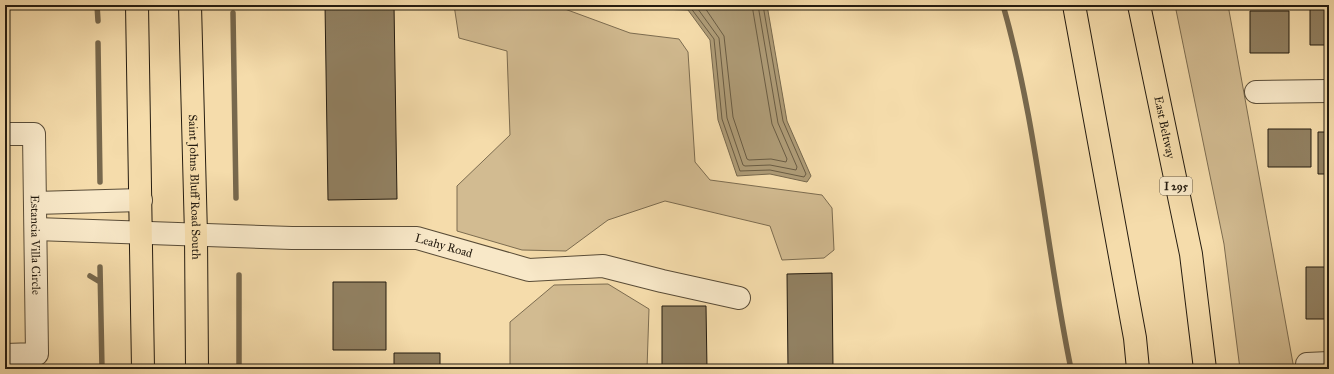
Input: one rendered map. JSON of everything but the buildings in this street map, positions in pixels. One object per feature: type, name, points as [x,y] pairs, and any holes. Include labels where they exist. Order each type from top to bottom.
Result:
[{"type":"main road","points":[[137,5],[143,369]]},
{"type":"main road","name":"Saint Johns Bluff Road South","points":[[190,5],[196,235],[197,369]]},
{"type":"main road","points":[[1074,5],[1135,338],[1138,369]]},
{"type":"main road","name":"East Beltway","points":[[1139,5],[1191,254],[1205,369]]},
{"type":"street","points":[[1256,92],[1329,91]]},
{"type":"street","name":"Estancia Villa Circle","points":[[5,134],[34,134],[37,354],[5,354]]},
{"type":"street","points":[[35,203],[141,200]]},
{"type":"street","name":"Leahy Road","points":[[36,229],[141,234],[292,238],[417,238],[464,253],[529,270],[603,266],[739,298]]},
{"type":"street","points":[[1307,364],[1329,363]]},
{"type":"shaded area","points":[[454,5],[554,5],[630,33],[679,39],[688,52],[695,162],[710,180],[822,195],[832,208],[834,250],[824,258],[782,260],[770,226],[665,201],[608,220],[566,251],[522,250],[457,231],[457,186],[510,135],[507,51],[459,38]]},
{"type":"shaded area","points":[[1175,5],[1228,5],[1294,369],[1240,369],[1224,244]]},
{"type":"shaded area","points":[[608,284],[649,309],[647,369],[510,369],[510,322],[554,285]]},
{"type":"water","points":[[625,5],[767,5],[787,121],[811,176],[807,182],[770,174],[737,176],[718,120],[710,40],[688,10],[629,8]]},
{"type":"waterway","points":[[97,5],[98,21]]},
{"type":"waterway","points":[[1003,5],[1015,50],[1033,141],[1062,324],[1071,369]]},
{"type":"waterway","points":[[233,13],[236,198]]},
{"type":"waterway","points":[[98,43],[100,182]]},
{"type":"waterway","points":[[100,267],[102,369]]},
{"type":"waterway","points":[[239,275],[239,369]]},
{"type":"waterway","points":[[90,276],[100,282]]}]
